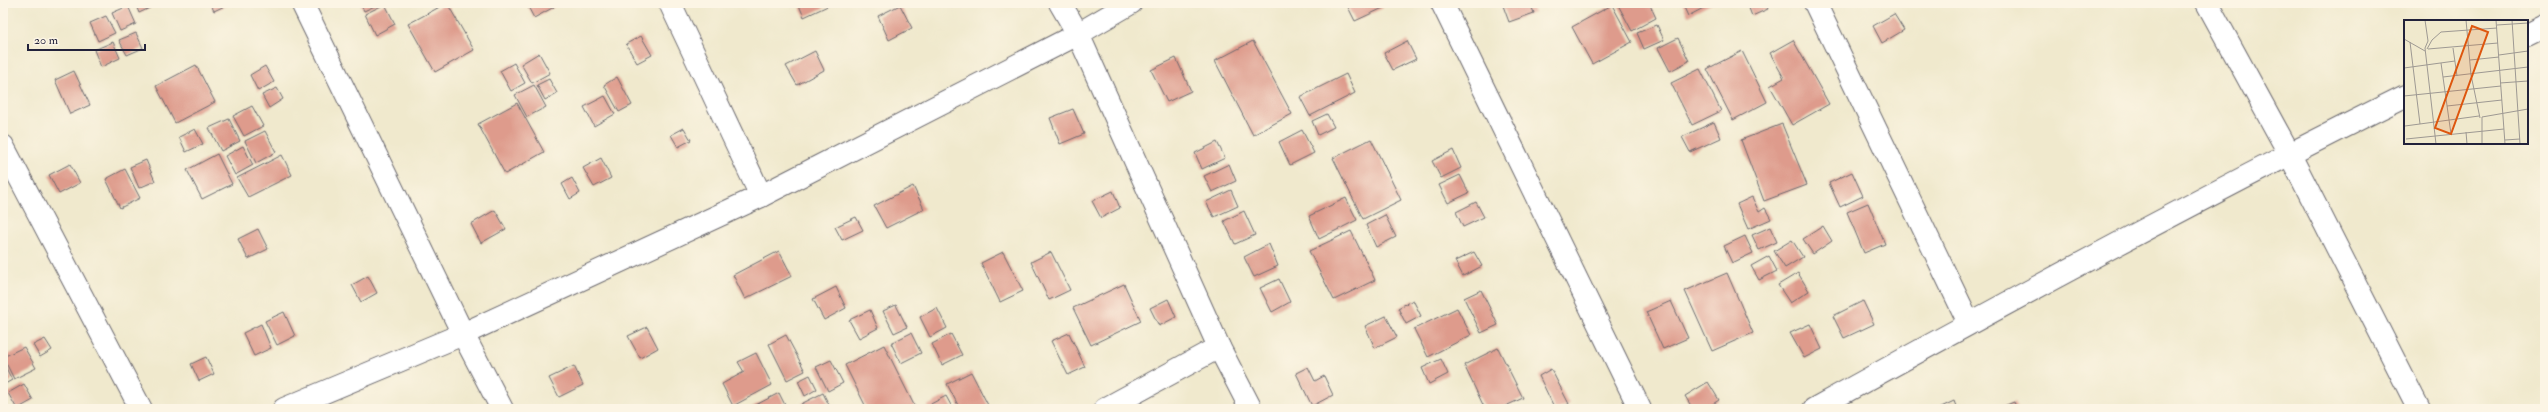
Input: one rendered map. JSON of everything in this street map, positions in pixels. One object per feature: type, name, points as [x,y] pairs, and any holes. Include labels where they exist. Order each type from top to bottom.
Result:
[{"type":"street","points":[[302,3],[462,334],[502,409]]},
{"type":"street","points":[[670,3],[762,196]]},
{"type":"street","points":[[1060,3],[1078,34],[1219,347],[1252,409]]},
{"type":"street","points":[[284,409],[462,334],[762,196],[1078,34],[1131,3]]},
{"type":"street","points":[[1442,3],[1640,409]]},
{"type":"street","points":[[1816,3],[1969,323]]},
{"type":"street","points":[[2207,3],[2290,153],[2419,409]]},
{"type":"street","points":[[2528,34],[2545,26]]},
{"type":"street","points":[[1814,409],[1969,323],[2290,153],[2404,96]]},
{"type":"street","points":[[3,146],[141,409]]},
{"type":"street","points":[[1104,409],[1219,347]]},
{"type":"building","points":[[135,3],[160,3],[139,13]]},
{"type":"building","points":[[210,3],[231,3],[214,11]]},
{"type":"building","points":[[360,3],[381,3],[364,11]]},
{"type":"building","points":[[447,3],[474,50],[435,72],[408,24]]},
{"type":"building","points":[[526,3],[552,3],[554,7],[534,18]]},
{"type":"building","points":[[798,3],[834,3],[804,17]]},
{"type":"building","points":[[1346,3],[1381,3],[1383,8],[1355,21]]},
{"type":"building","points":[[1502,3],[1530,3],[1534,13],[1509,22]]},
{"type":"building","points":[[1617,3],[1649,3],[1656,18],[1632,31]]},
{"type":"building","points":[[1682,3],[1713,3],[1688,16]]},
{"type":"building","points":[[1747,3],[1765,3],[1768,9],[1752,16]]},
{"type":"building","points":[[385,4],[395,24],[375,35],[365,14]]},
{"type":"building","points":[[900,5],[912,28],[889,40],[878,16]]},
{"type":"building","points":[[1612,5],[1632,42],[1592,64],[1572,27]]},
{"type":"building","points":[[128,6],[136,24],[120,31],[112,13]]},
{"type":"building","points":[[1894,14],[1904,30],[1882,43],[1873,26]]},
{"type":"building","points":[[106,16],[115,33],[98,41],[90,23]]},
{"type":"building","points":[[1657,25],[1664,40],[1644,49],[1637,33]]},
{"type":"building","points":[[136,33],[143,48],[127,55],[119,40]]},
{"type":"building","points":[[641,36],[652,55],[637,63],[626,44]]},
{"type":"building","points":[[1678,38],[1689,61],[1670,71],[1658,48]]},
{"type":"building","points":[[1793,40],[1829,104],[1792,125],[1770,86],[1784,78],[1770,53]]},
{"type":"building","points":[[1253,41],[1292,114],[1253,135],[1215,61]]},
{"type":"building","points":[[1407,41],[1416,59],[1393,70],[1384,53]]},
{"type":"building","points":[[113,42],[120,58],[101,67],[94,50]]},
{"type":"building","points":[[815,51],[824,70],[797,85],[786,66]]},
{"type":"building","points":[[1742,51],[1767,102],[1733,120],[1707,69]]},
{"type":"building","points":[[539,53],[550,73],[532,83],[521,64]]},
{"type":"building","points":[[1176,58],[1191,91],[1167,102],[1151,70]]},
{"type":"building","points":[[514,63],[525,83],[511,91],[500,71]]},
{"type":"building","points":[[196,65],[215,102],[175,123],[156,86]]},
{"type":"building","points":[[265,66],[274,82],[258,91],[250,75]]},
{"type":"building","points":[[1700,69],[1721,111],[1692,125],[1671,83]]},
{"type":"building","points":[[74,71],[90,105],[70,114],[55,80]]},
{"type":"building","points":[[1346,74],[1355,93],[1310,116],[1300,97]]},
{"type":"building","points":[[617,77],[632,105],[619,112],[604,85]]},
{"type":"building","points":[[549,79],[557,93],[545,100],[537,85]]},
{"type":"building","points":[[534,85],[546,107],[527,117],[515,95]]},
{"type":"building","points":[[277,88],[283,99],[269,108],[262,95]]},
{"type":"building","points":[[605,96],[615,114],[594,126],[584,107]]},
{"type":"building","points":[[517,103],[544,152],[505,174],[478,124]]},
{"type":"building","points":[[252,106],[263,126],[244,136],[233,116]]},
{"type":"building","points":[[1073,109],[1084,134],[1060,144],[1050,118]]},
{"type":"building","points":[[1327,114],[1334,127],[1318,135],[1312,121]]},
{"type":"building","points":[[229,119],[240,141],[221,151],[209,128]]},
{"type":"building","points":[[1714,122],[1721,138],[1690,152],[1682,137]]},
{"type":"building","points":[[1782,124],[1807,185],[1764,201],[1741,140]]},
{"type":"building","points":[[684,128],[691,140],[678,147],[671,135]]},
{"type":"building","points":[[195,129],[203,144],[186,152],[179,137]]},
{"type":"building","points":[[1302,130],[1314,153],[1290,165],[1279,142]]},
{"type":"building","points":[[265,131],[276,152],[256,163],[245,141]]},
{"type":"building","points":[[1371,139],[1401,200],[1363,219],[1333,158]]},
{"type":"building","points":[[1217,142],[1225,158],[1202,169],[1195,153]]},
{"type":"building","points":[[243,146],[253,165],[235,175],[225,156]]},
{"type":"building","points":[[1453,150],[1461,168],[1441,178],[1432,161]]},
{"type":"building","points":[[217,154],[232,184],[202,199],[187,170]]},
{"type":"building","points":[[282,155],[292,175],[248,197],[237,178]]},
{"type":"building","points":[[601,158],[611,178],[594,187],[583,168]]},
{"type":"building","points":[[146,160],[155,181],[139,188],[130,167]]},
{"type":"building","points":[[70,164],[80,183],[59,194],[49,175]]},
{"type":"building","points":[[1229,164],[1236,181],[1212,192],[1204,176]]},
{"type":"building","points":[[125,169],[140,198],[120,208],[106,179]]},
{"type":"building","points":[[1852,172],[1863,196],[1840,207],[1829,183]]},
{"type":"building","points":[[1460,175],[1469,193],[1448,203],[1439,185]]},
{"type":"building","points":[[572,178],[580,193],[570,199],[562,184]]},
{"type":"building","points":[[913,186],[924,209],[886,228],[874,206]]},
{"type":"building","points":[[1231,190],[1238,206],[1214,217],[1206,202]]},
{"type":"building","points":[[1113,191],[1120,208],[1101,218],[1092,201]]},
{"type":"building","points":[[1752,197],[1759,212],[1765,208],[1771,219],[1748,229],[1737,204]]},
{"type":"building","points":[[1346,198],[1357,220],[1319,239],[1309,216]]},
{"type":"building","points":[[1476,202],[1484,217],[1463,227],[1456,212]]},
{"type":"building","points":[[1868,203],[1885,244],[1864,253],[1847,212]]},
{"type":"building","points":[[495,210],[506,229],[481,243],[471,224]]},
{"type":"building","points":[[1244,211],[1255,235],[1235,244],[1224,221]]},
{"type":"building","points":[[1385,215],[1396,237],[1376,247],[1366,225]]},
{"type":"building","points":[[856,217],[863,230],[842,240],[835,227]]},
{"type":"building","points":[[1823,226],[1832,241],[1813,254],[1803,239]]},
{"type":"building","points":[[1770,227],[1777,242],[1759,250],[1752,235]]},
{"type":"building","points":[[258,229],[268,249],[248,259],[238,239]]},
{"type":"building","points":[[1351,231],[1375,280],[1334,300],[1309,251]]},
{"type":"building","points":[[1745,236],[1753,253],[1732,263],[1724,246]]},
{"type":"building","points":[[1792,240],[1803,257],[1785,268],[1774,251]]},
{"type":"building","points":[[1269,244],[1278,266],[1254,277],[1244,257]]},
{"type":"building","points":[[779,251],[792,276],[745,299],[733,275]]},
{"type":"building","points":[[1003,252],[1023,291],[1000,302],[981,263]]},
{"type":"building","points":[[1051,252],[1070,290],[1049,300],[1031,262]]},
{"type":"building","points":[[1474,252],[1482,266],[1463,276],[1455,261]]},
{"type":"building","points":[[1769,256],[1777,271],[1759,280],[1751,266]]},
{"type":"building","points":[[1727,273],[1753,333],[1712,351],[1685,291]]},
{"type":"building","points":[[1798,273],[1809,291],[1790,303],[1778,285]]},
{"type":"building","points":[[368,276],[377,293],[361,302],[352,285]]},
{"type":"building","points":[[1279,279],[1290,302],[1272,312],[1260,288]]},
{"type":"building","points":[[1124,284],[1141,321],[1091,345],[1073,308]]},
{"type":"building","points":[[836,287],[846,308],[824,320],[813,299]]},
{"type":"building","points":[[1481,290],[1498,325],[1481,333],[1464,298]]},
{"type":"building","points":[[1168,299],[1176,317],[1159,326],[1150,308]]},
{"type":"building","points":[[1413,300],[1421,316],[1406,324],[1398,308]]},
{"type":"building","points":[[1671,301],[1688,338],[1663,349],[1646,312]]},
{"type":"building","points":[[1863,301],[1874,324],[1844,338],[1833,316]]},
{"type":"building","points":[[896,305],[907,327],[894,333],[883,311]]},
{"type":"building","points":[[937,308],[947,328],[930,337],[920,317]]},
{"type":"building","points":[[1457,308],[1471,335],[1428,357],[1414,329]]},
{"type":"building","points":[[870,310],[878,328],[859,338],[849,320]]},
{"type":"building","points":[[284,312],[295,336],[277,345],[265,321]]},
{"type":"building","points":[[1386,316],[1397,337],[1375,348],[1365,326]]},
{"type":"building","points":[[261,324],[271,348],[254,356],[243,333]]},
{"type":"building","points":[[1810,324],[1822,349],[1804,358],[1790,333]]},
{"type":"building","points":[[647,327],[658,348],[640,358],[628,336]]},
{"type":"building","points":[[911,333],[921,353],[901,363],[891,343]]},
{"type":"building","points":[[1069,333],[1085,367],[1068,375],[1051,341]]},
{"type":"building","points":[[951,334],[962,355],[942,365],[932,344]]},
{"type":"building","points":[[786,335],[805,371],[787,380],[769,344]]},
{"type":"building","points":[[45,339],[52,350],[40,357],[33,345]]},
{"type":"building","points":[[884,345],[916,409],[867,409],[845,365]]},
{"type":"building","points":[[24,347],[36,368],[14,379],[3,357]]},
{"type":"building","points":[[1498,348],[1523,398],[1499,409],[1485,409],[1464,365]]},
{"type":"building","points":[[756,353],[772,385],[733,406],[722,384],[744,372],[738,362]]},
{"type":"building","points":[[206,357],[214,374],[199,381],[191,364]]},
{"type":"building","points":[[1441,359],[1448,374],[1429,384],[1422,368]]},
{"type":"building","points":[[831,360],[843,383],[828,391],[816,367]]},
{"type":"building","points":[[3,362],[12,380],[5,384],[3,380]]},
{"type":"building","points":[[574,366],[583,385],[559,397],[549,378]]},
{"type":"building","points":[[1308,367],[1315,381],[1324,376],[1333,395],[1312,406],[1296,373]]},
{"type":"building","points":[[1551,369],[1569,404],[1559,409],[1555,409],[1539,376]]},
{"type":"building","points":[[971,372],[990,409],[960,409],[947,384]]},
{"type":"building","points":[[810,375],[817,389],[805,396],[798,381]]},
{"type":"building","points":[[1708,382],[1719,400],[1705,409],[1693,409],[1685,396]]},
{"type":"building","points":[[24,384],[33,400],[17,409],[8,393]]},
{"type":"building","points":[[779,393],[787,409],[748,409]]},
{"type":"building","points":[[823,393],[831,409],[804,409],[801,404]]},
{"type":"building","points":[[946,396],[953,409],[929,409],[927,406]]},
{"type":"building","points":[[1954,401],[1957,409],[1937,409]]},
{"type":"building","points":[[2014,402],[2017,409],[1996,409]]}]
